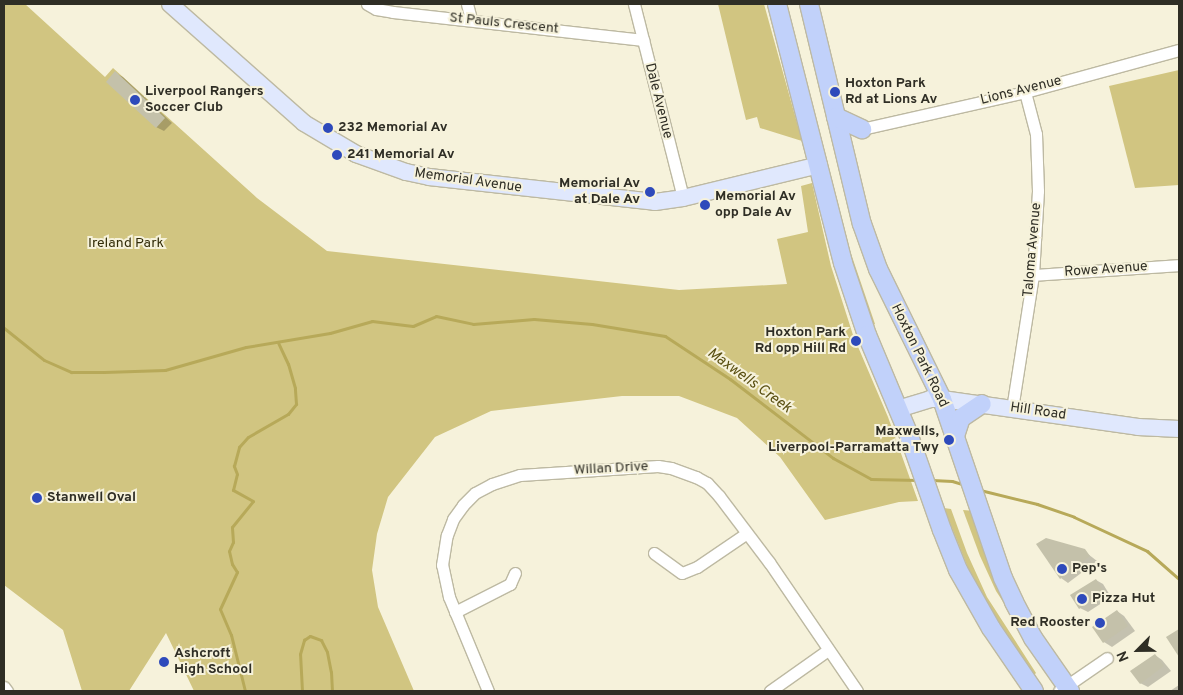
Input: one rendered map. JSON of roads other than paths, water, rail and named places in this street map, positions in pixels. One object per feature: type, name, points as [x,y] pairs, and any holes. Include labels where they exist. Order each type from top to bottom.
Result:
[{"type":"main road","points":[[777,4],[854,299],[867,335],[915,452],[958,570],[972,598],[1034,691]]},
{"type":"main road","name":"Hoxton Park Road","points":[[809,4],[862,224],[875,262],[942,399],[1014,602],[1065,689]]},
{"type":"main road","points":[[836,117],[862,128]]},
{"type":"main road","points":[[955,436],[961,418],[982,404]]},
{"type":"street","name":"Memorial Avenue","points":[[170,4],[304,123],[339,145],[383,165],[429,177],[638,202],[655,202],[683,198],[819,165]]},
{"type":"street","name":"St Pauls Crescent","points":[[367,4],[376,9],[393,12],[470,19],[643,40]]},
{"type":"street","points":[[467,4],[470,19]]},
{"type":"street","name":"Dale Avenue","points":[[634,4],[683,198]]},
{"type":"street","name":"Lions Avenue","points":[[862,128],[1025,92],[1179,50]]},
{"type":"street","name":"Taloma Avenue","points":[[1012,409],[1033,275],[1038,160],[1036,134],[1025,92]]},
{"type":"street","name":"Rowe Avenue","points":[[1033,275],[1179,265]]},
{"type":"street","name":"Hill Road","points":[[898,409],[930,399],[942,399],[1138,427],[1179,429]]},
{"type":"street","name":"Willan Drive","points":[[488,691],[455,612],[444,580],[442,565],[443,549],[450,527],[463,505],[475,493],[507,478],[554,471],[658,466],[672,468],[707,483],[748,533],[857,691]]},
{"type":"street","points":[[654,553],[682,573],[697,567],[748,533]]},
{"type":"street","points":[[455,612],[510,584],[515,573]]},
{"type":"street","points":[[770,691],[828,650]]},
{"type":"street","points":[[1065,689],[1107,658]]},
{"type":"street","points":[[4,687],[7,691]]},
{"type":"waterway","name":"Maxwells Creek","points":[[4,328],[44,360],[71,372],[165,370],[246,347],[330,333],[372,321],[413,326],[436,316],[473,324],[534,319],[592,324],[665,336],[730,379],[833,458],[871,479],[918,480]]},
{"type":"waterway","points":[[245,691],[231,635],[220,609],[237,572],[232,564],[229,551],[233,542],[232,527],[253,501],[233,490],[237,474],[234,466],[239,447],[248,437],[288,414],[296,404],[295,388],[288,364],[278,343]]},
{"type":"waterway","name":"Maxwells Creek","points":[[932,480],[952,481],[965,485]]},
{"type":"waterway","name":"Maxwells Creek","points":[[980,490],[1037,504],[1074,517],[1147,551],[1179,579]]},
{"type":"waterway","points":[[302,691],[300,654],[304,640],[310,636],[321,640],[327,652],[332,691]]},
{"type":"place","name":"Hoxton Park Rd at Lions Av","points":[[835,92]]},
{"type":"place","name":"Liverpool Rangers Soccer Club","points":[[135,100]]},
{"type":"place","name":"232 Memorial Av","points":[[328,128]]},
{"type":"place","name":"241 Memorial Av","points":[[337,155]]},
{"type":"place","name":"Memorial Av at Dale Av","points":[[650,192]]},
{"type":"place","name":"Memorial Av opp Dale Av","points":[[705,205]]},
{"type":"place","name":"Hoxton Park Rd opp Hill Rd","points":[[856,341]]},
{"type":"place","name":"Maxwells, Liverpool-Parramatta Twy","points":[[949,440]]},
{"type":"place","name":"Stanwell Oval","points":[[37,498]]},
{"type":"place","name":"Pep's","points":[[1062,569]]},
{"type":"place","name":"Pizza Hut","points":[[1082,599]]},
{"type":"place","name":"Red Rooster","points":[[1100,623]]},
{"type":"place","name":"Ashcroft High School","points":[[164,662]]},
{"type":"park label","name":"Ireland Park","points":[[126,244]]}]
